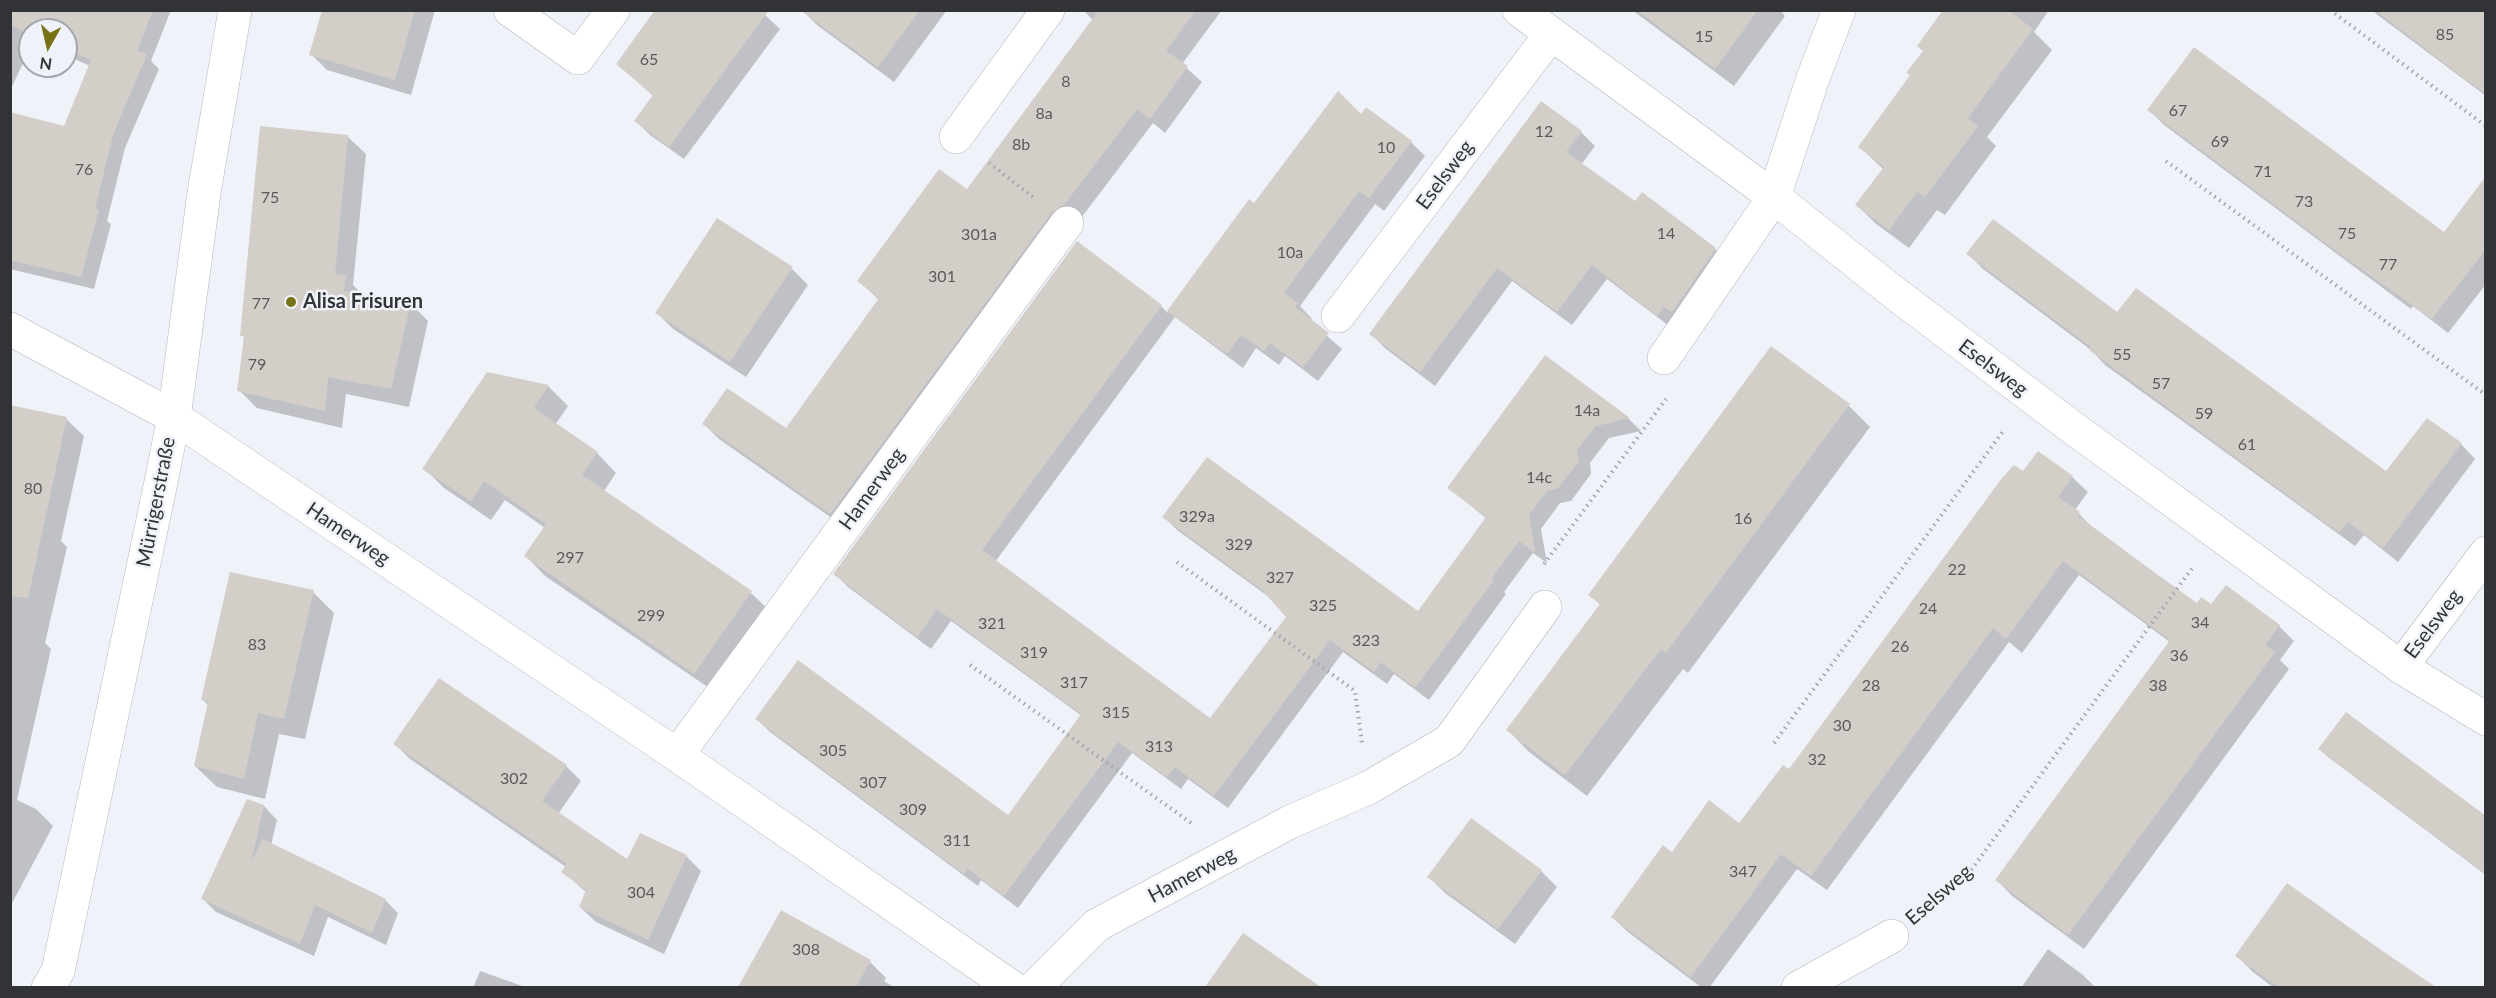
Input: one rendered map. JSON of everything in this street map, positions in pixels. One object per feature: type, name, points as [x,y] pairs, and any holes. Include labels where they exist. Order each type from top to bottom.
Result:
[{"type":"street","name":"Mürrigerstraße","points":[[48,987],[58,971],[61,960],[174,417],[204,193],[235,10]]},
{"type":"street","points":[[510,10],[578,58],[613,10]]},
{"type":"street","points":[[956,137],[1048,10]]},
{"type":"street","name":"Eselsweg","points":[[1519,10],[1774,196],[1892,291],[2030,396],[2401,667],[2486,719]]},
{"type":"street","points":[[1664,358],[1774,196],[1813,78],[1839,10]]},
{"type":"street","name":"Eselsweg","points":[[1338,316],[1551,34]]},
{"type":"street","name":"Hamerweg","points":[[677,755],[1067,223]]},
{"type":"street","name":"Hamerweg","points":[[10,329],[174,417],[677,755],[1013,987]]},
{"type":"street","name":"Eselsweg","points":[[2401,667],[2486,553]]},
{"type":"street","name":"Hamerweg","points":[[1034,987],[1097,925],[1290,822],[1368,788],[1449,741],[1545,607]]},
{"type":"street","points":[[1798,987],[1892,936]]},
{"type":"path","points":[[2330,10],[2486,126]]},
{"type":"path","points":[[956,137],[1067,223]]},
{"type":"path","points":[[2166,161],[2486,395]]},
{"type":"path","points":[[1774,743],[2030,396]]},
{"type":"path","points":[[1545,607],[1527,587],[1667,398]]},
{"type":"path","name":"Eselsweg","points":[[1892,936],[1966,877],[2218,533]]},
{"type":"path","points":[[1178,562],[1355,691],[1368,788]]},
{"type":"path","points":[[970,665],[1233,853]]},
{"type":"building","points":[[10,10],[153,10],[137,51],[147,54],[113,135],[95,209],[99,210],[81,277],[10,260],[10,112],[64,126],[91,60],[78,54],[78,18],[18,18],[18,29],[10,25]]},
{"type":"building","points":[[322,10],[415,10],[395,80],[309,55]]},
{"type":"building","points":[[655,10],[769,10],[669,147],[634,121],[653,95],[616,64]]},
{"type":"building","points":[[800,10],[920,10],[878,67]]},
{"type":"building","points":[[1099,10],[1196,10],[1166,51],[1188,66],[1150,119],[1137,109],[1064,205],[1052,212],[830,514],[702,424],[727,388],[786,428],[879,298],[857,281],[939,169],[967,189]]},
{"type":"building","points":[[1637,10],[1758,10],[1715,69]]},
{"type":"building","points":[[1943,10],[2008,10],[2033,29],[1968,118],[1978,126],[1925,197],[1917,192],[1889,230],[1855,205],[1884,167],[1858,147],[1910,75],[1906,73],[1923,51],[1917,46]]},
{"type":"building","points":[[2375,10],[2486,10],[2486,94],[2449,67]]},
{"type":"building","points":[[2194,47],[2444,232],[2486,176],[2486,249],[2432,319],[2340,254],[2147,110]]},
{"type":"building","points":[[1338,91],[1361,114],[1366,107],[1412,141],[1369,198],[1359,191],[1284,293],[1298,303],[1295,307],[1329,333],[1303,367],[1270,343],[1264,351],[1241,335],[1227,354],[1167,311],[1249,199],[1254,203]]},
{"type":"building","points":[[1541,101],[1582,131],[1566,152],[1635,201],[1642,192],[1716,248],[1672,312],[1664,307],[1657,316],[1592,265],[1557,312],[1497,268],[1420,372],[1369,334]]},
{"type":"building","points":[[260,126],[348,135],[335,274],[346,275],[344,291],[411,302],[391,389],[328,377],[325,411],[237,391],[244,336],[240,336]]},
{"type":"building","points":[[717,218],[793,267],[730,362],[655,313]]},
{"type":"building","points":[[1993,219],[2117,312],[2136,288],[2386,471],[2427,418],[2462,443],[2383,548],[2348,522],[2339,533],[2089,350],[2091,347],[1966,254]]},
{"type":"building","points":[[1077,241],[1162,305],[982,550],[1210,718],[1286,617],[1262,590],[1162,517],[1207,457],[1418,611],[1486,517],[1447,488],[1545,355],[1630,418],[1596,426],[1577,450],[1579,461],[1558,488],[1547,491],[1529,515],[1535,553],[1519,541],[1492,578],[1494,580],[1415,688],[1381,662],[1374,672],[1330,640],[1214,796],[1175,767],[1167,777],[1118,742],[1004,896],[968,869],[964,874],[755,719],[798,660],[1008,815],[1081,714],[937,609],[917,637],[833,574]]},
{"type":"building","points":[[1771,346],[1850,404],[1666,653],[1661,649],[1565,775],[1506,730],[1600,604],[1588,595]]},
{"type":"building","points":[[487,372],[549,385],[534,408],[598,452],[582,475],[752,591],[694,674],[524,556],[546,524],[484,481],[471,501],[422,469]]},
{"type":"building","points":[[10,405],[67,417],[28,598],[10,596]]},
{"type":"building","points":[[2038,451],[2073,476],[2058,497],[2080,512],[2077,515],[2197,603],[2201,597],[2211,604],[2226,585],[2280,625],[2265,645],[2275,652],[2068,935],[1995,880],[2170,640],[2063,561],[2006,639],[1993,628],[1811,876],[1781,854],[1691,977],[1611,917],[1663,845],[1672,852],[1709,800],[1739,823],[1783,765],[1789,769],[2002,478],[2014,465],[2023,471]]},
{"type":"building","points":[[230,572],[314,590],[284,719],[258,713],[244,779],[194,766],[208,702],[201,700]]},
{"type":"building","points":[[439,678],[567,765],[542,801],[627,859],[640,833],[687,855],[648,940],[579,907],[586,890],[561,872],[567,864],[393,744]]},
{"type":"building","points":[[2346,712],[2486,816],[2486,874],[2318,749]]},
{"type":"building","points":[[247,799],[264,805],[251,863],[263,839],[386,899],[372,933],[315,905],[300,944],[201,899]]},
{"type":"building","points":[[1471,818],[1542,870],[1498,929],[1427,877]]},
{"type":"building","points":[[2287,883],[2436,987],[2278,987],[2235,956]]},
{"type":"building","points":[[781,910],[871,960],[856,987],[738,987]]},
{"type":"building","points":[[1243,933],[1321,987],[1205,987]]},
{"type":"place","name":"Alisa Frisuren","points":[[291,302]]}]
